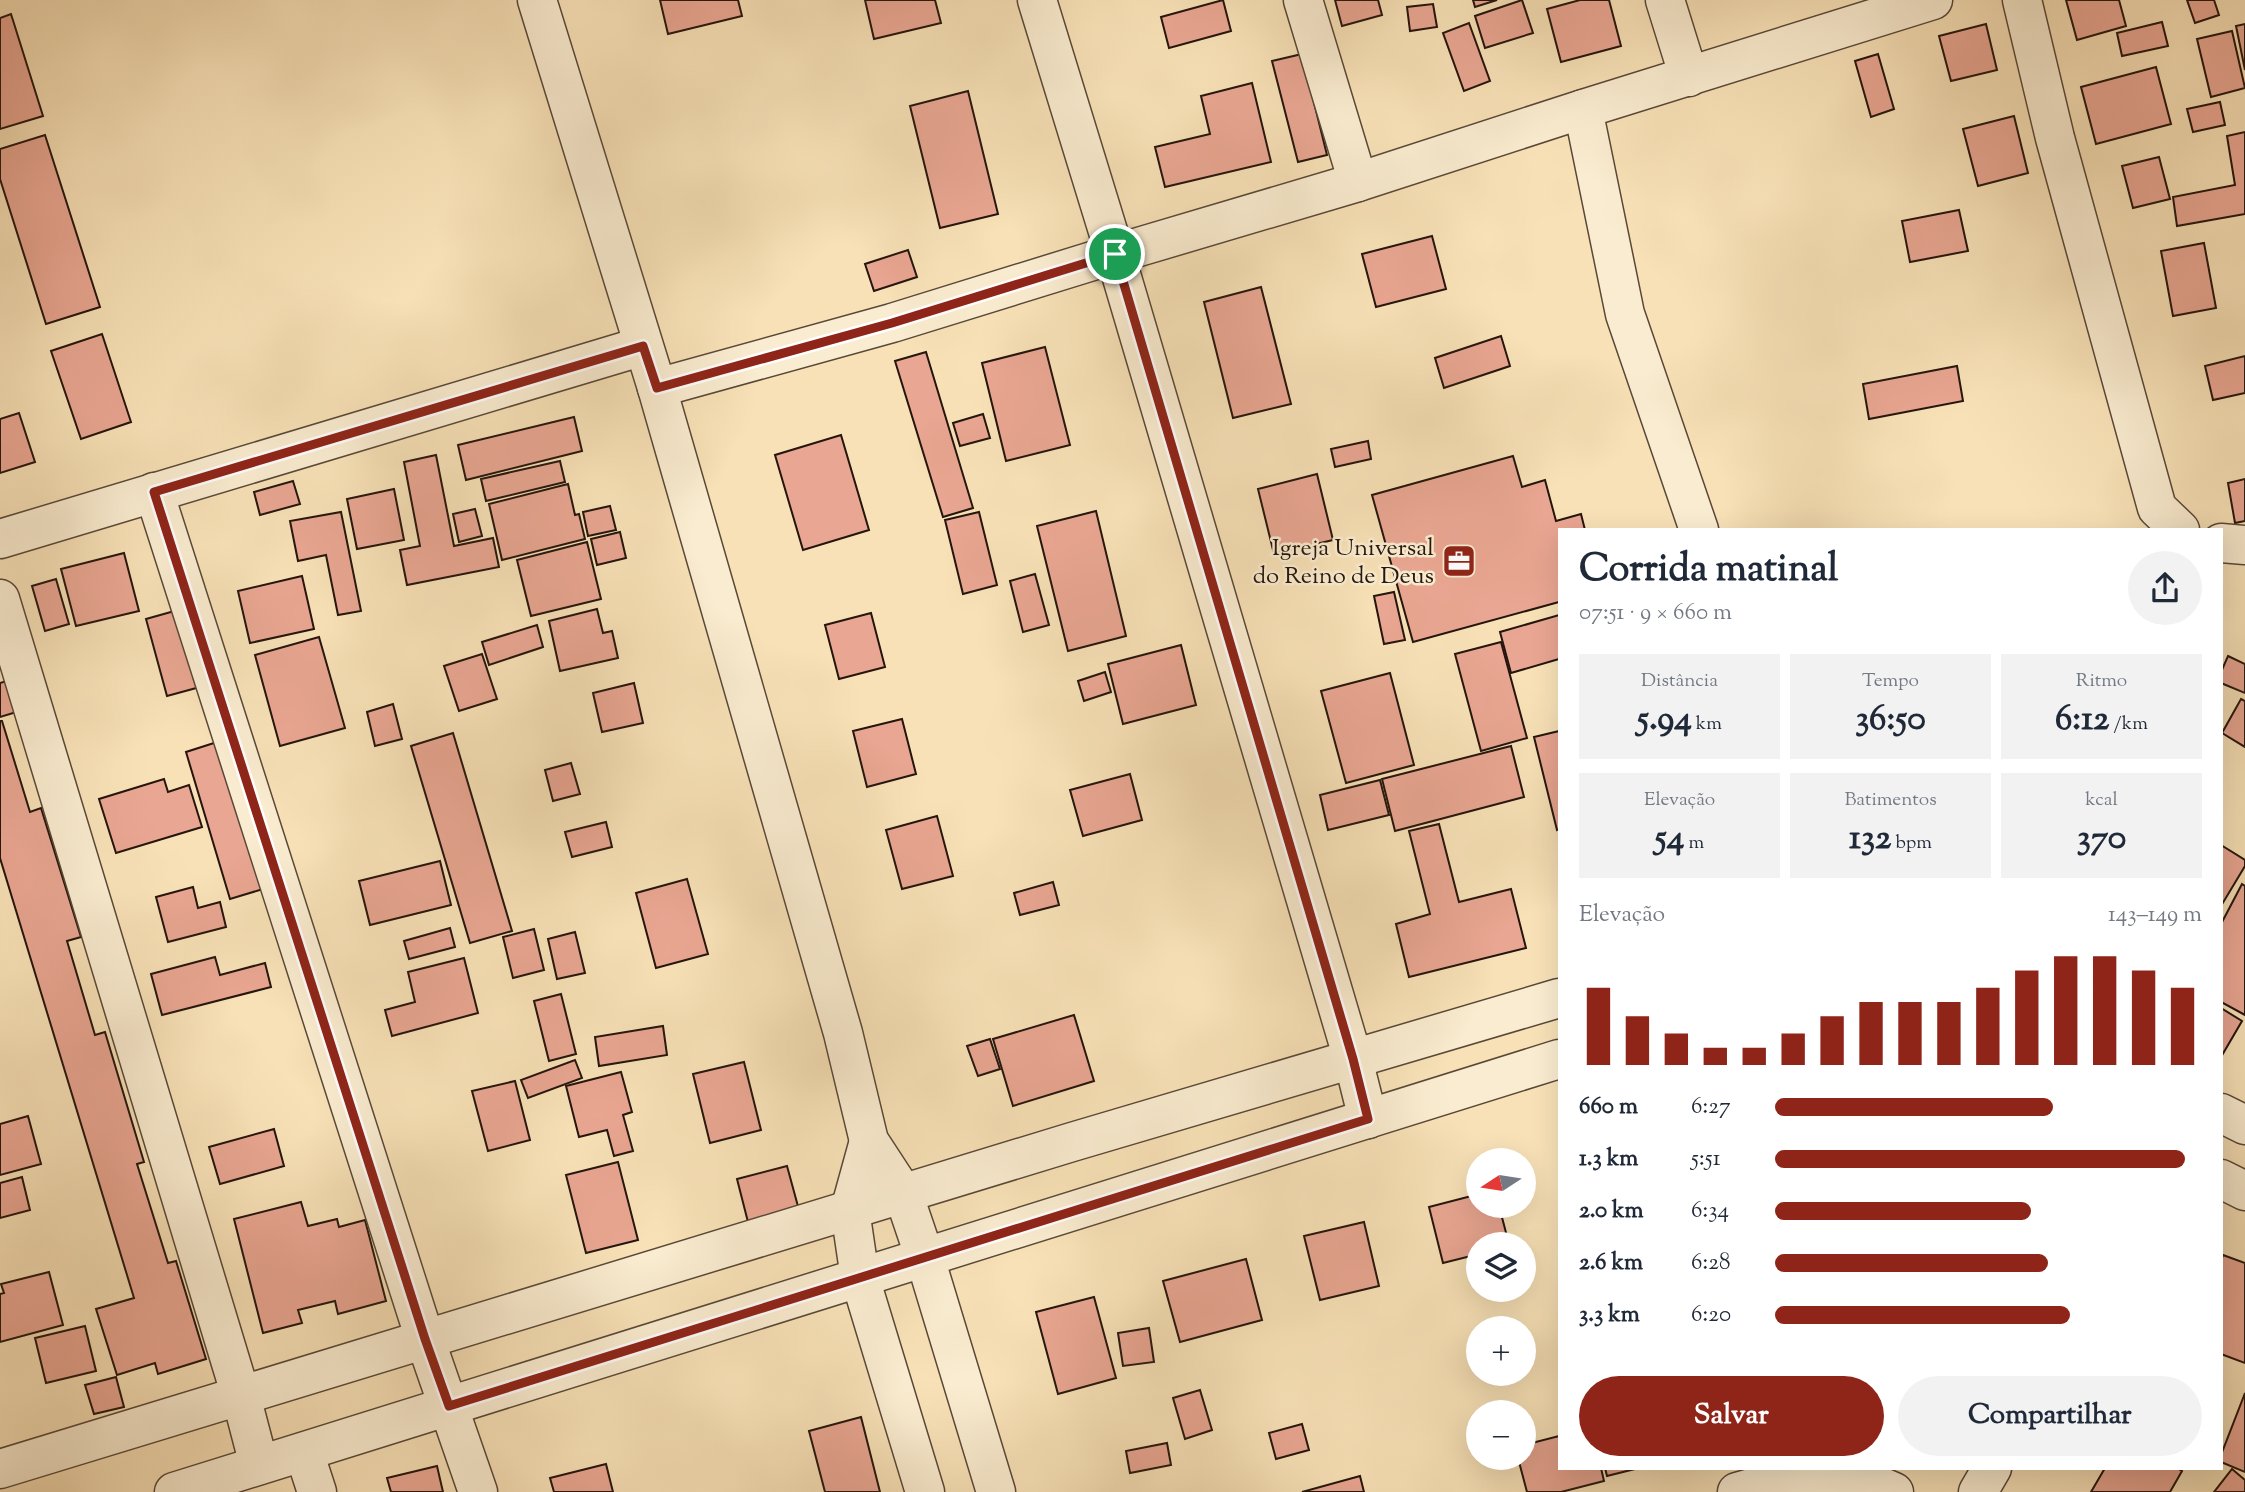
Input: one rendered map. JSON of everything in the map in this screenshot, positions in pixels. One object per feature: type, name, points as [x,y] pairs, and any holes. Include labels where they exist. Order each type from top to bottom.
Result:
[{"type":"street","points":[[537,0],[657,388],[843,1033],[869,1141],[903,1194],[996,1492]]},
{"type":"street","points":[[1037,0],[1115,254],[1353,1059],[1368,1119]]},
{"type":"street","points":[[1303,0],[1359,182]]},
{"type":"street","points":[[1665,0],[1689,77]]},
{"type":"street","points":[[657,388],[892,323],[1359,182],[1933,0]]},
{"type":"street","points":[[2022,0],[2054,138],[2157,508],[2178,528]]},
{"type":"street","points":[[1583,109],[1625,314],[1698,528]]},
{"type":"street","points":[[0,539],[643,346]]},
{"type":"street","points":[[154,492],[425,1339],[478,1492]]},
{"type":"street","points":[[2223,543],[2245,545]]},
{"type":"street","points":[[0,599],[241,1396],[259,1465]]},
{"type":"street","points":[[0,1469],[850,1210],[1558,998]]},
{"type":"street","points":[[174,1492],[1558,1059]]},
{"type":"street","points":[[2223,1114],[2245,1125]]},
{"type":"street","points":[[869,1141],[850,1210],[860,1278],[925,1492]]},
{"type":"street","points":[[2223,1180],[2245,1191]]},
{"type":"street","points":[[304,1452],[317,1492]]},
{"type":"street","points":[[1978,1492],[1991,1470]]},
{"type":"street","points":[[1737,1492],[1793,1476],[1885,1488],[1894,1492]]},
{"type":"building","points":[[660,0],[738,0],[742,16],[668,34]]},
{"type":"building","points":[[865,0],[935,0],[941,23],[874,39]]},
{"type":"building","points":[[1223,0],[1231,31],[1169,48],[1161,17]]},
{"type":"building","points":[[1335,0],[1378,0],[1382,15],[1342,26]]},
{"type":"building","points":[[1473,0],[1497,0],[1475,7]]},
{"type":"building","points":[[1522,0],[1533,33],[1485,48],[1475,16]]},
{"type":"building","points":[[1580,0],[1609,0],[1621,46],[1561,62],[1547,9]]},
{"type":"building","points":[[2066,0],[2119,0],[2126,26],[2077,40]]},
{"type":"building","points":[[2187,0],[2214,0],[2219,15],[2195,23]]},
{"type":"building","points":[[1433,4],[1437,27],[1410,31],[1407,7]]},
{"type":"building","points":[[11,14],[43,116],[0,129],[0,18]]},
{"type":"building","points":[[2162,22],[2168,46],[2122,56],[2117,33]]},
{"type":"building","points":[[1469,23],[1490,81],[1464,91],[1443,33]]},
{"type":"building","points":[[1986,24],[1997,70],[1951,81],[1939,36]]},
{"type":"building","points":[[2245,24],[2245,70],[2236,26]]},
{"type":"building","points":[[2232,31],[2245,88],[2211,97],[2197,39]]},
{"type":"building","points":[[1302,54],[1327,155],[1298,162],[1272,61]]},
{"type":"building","points":[[1878,54],[1894,109],[1871,117],[1855,61]]},
{"type":"building","points":[[2156,67],[2171,124],[2096,144],[2081,87]]},
{"type":"building","points":[[1252,83],[1271,162],[1165,187],[1155,147],[1210,134],[1201,96]]},
{"type":"building","points":[[968,91],[998,214],[940,228],[910,106]]},
{"type":"building","points":[[2220,102],[2225,125],[2193,132],[2187,109]]},
{"type":"building","points":[[2014,116],[2028,173],[1978,186],[1963,129]]},
{"type":"building","points":[[2245,132],[2245,214],[2177,226],[2173,197],[2235,185],[2227,136]]},
{"type":"building","points":[[45,135],[100,307],[46,324],[0,179],[0,149]]},
{"type":"building","points":[[2159,157],[2170,199],[2133,208],[2122,166]]},
{"type":"building","points":[[1959,210],[1968,251],[1910,262],[1902,221]]},
{"type":"building","points":[[1432,236],[1446,289],[1376,307],[1362,254]]},
{"type":"building","points":[[2204,243],[2216,308],[2173,316],[2161,251]]},
{"type":"building","points":[[908,250],[917,277],[874,291],[865,264]]},
{"type":"building","points":[[1261,287],[1291,404],[1233,418],[1204,302]]},
{"type":"building","points":[[102,334],[131,422],[81,439],[51,351]]},
{"type":"building","points":[[1501,336],[1510,366],[1444,388],[1435,358]]},
{"type":"building","points":[[1045,347],[1070,445],[1006,461],[982,363]]},
{"type":"building","points":[[926,352],[973,508],[943,517],[895,361]]},
{"type":"building","points":[[2245,356],[2245,393],[2213,400],[2205,366]]},
{"type":"building","points":[[1957,366],[1963,401],[1869,419],[1863,384]]},
{"type":"building","points":[[19,413],[35,462],[0,473],[0,419]]},
{"type":"building","points":[[983,414],[990,438],[960,446],[953,423]]},
{"type":"building","points":[[574,417],[582,451],[466,480],[458,445]]},
{"type":"building","points":[[841,435],[869,530],[803,550],[775,455]]},
{"type":"building","points":[[1368,441],[1371,459],[1335,467],[1331,449]]},
{"type":"building","points":[[436,455],[454,546],[493,538],[499,567],[407,585],[400,550],[420,546],[404,462]]},
{"type":"building","points":[[1513,456],[1522,487],[1545,480],[1556,521],[1581,514],[1584,528],[1558,528],[1558,602],[1413,642],[1372,495]]},
{"type":"building","points":[[560,461],[565,482],[486,501],[481,479]]},
{"type":"building","points":[[1317,474],[1333,540],[1274,554],[1258,489]]},
{"type":"building","points":[[2245,479],[2245,521],[2235,523],[2228,483]]},
{"type":"building","points":[[293,481],[300,504],[260,515],[254,492]]},
{"type":"building","points":[[568,484],[575,515],[579,514],[585,539],[502,560],[489,504]]},
{"type":"building","points":[[394,489],[404,540],[357,549],[347,499]]},
{"type":"building","points":[[610,506],[616,530],[588,536],[583,512]]},
{"type":"building","points":[[475,509],[482,536],[459,542],[453,514]]},
{"type":"building","points":[[1096,511],[1126,636],[1068,651],[1037,526]]},
{"type":"building","points":[[341,512],[361,611],[338,615],[326,555],[298,561],[290,521]]},
{"type":"building","points":[[979,512],[997,585],[963,594],[945,520]]},
{"type":"building","points":[[620,532],[626,558],[597,565],[591,539]]},
{"type":"building","points":[[587,542],[601,599],[531,616],[517,560]]},
{"type":"building","points":[[124,553],[139,611],[76,626],[61,569]]},
{"type":"building","points":[[1035,574],[1049,625],[1023,632],[1010,581]]},
{"type":"building","points":[[302,576],[314,629],[250,643],[238,591]]},
{"type":"building","points":[[56,579],[69,624],[45,631],[32,586]]},
{"type":"building","points":[[1394,592],[1405,640],[1384,644],[1374,596]]},
{"type":"building","points":[[597,609],[603,633],[612,631],[618,658],[560,671],[549,621]]},
{"type":"building","points":[[178,610],[200,687],[167,696],[146,619]]},
{"type":"building","points":[[871,613],[885,667],[839,679],[825,625]]},
{"type":"building","points":[[1558,615],[1558,659],[1511,673],[1500,632]]},
{"type":"building","points":[[537,625],[543,647],[489,665],[482,642]]},
{"type":"building","points":[[319,637],[345,728],[280,746],[255,655]]},
{"type":"building","points":[[1501,642],[1527,738],[1481,751],[1455,654]]},
{"type":"building","points":[[1181,645],[1196,705],[1123,724],[1108,664]]},
{"type":"building","points":[[482,654],[497,699],[459,711],[444,666]]},
{"type":"building","points":[[2228,656],[2245,664],[2245,693],[2223,684],[2223,667]]},
{"type":"building","points":[[1105,672],[1111,692],[1084,701],[1078,681]]},
{"type":"building","points":[[1390,673],[1414,765],[1346,783],[1321,691]]},
{"type":"building","points":[[13,679],[23,710],[0,717],[0,683]]},
{"type":"building","points":[[634,683],[643,723],[602,732],[593,693]]},
{"type":"building","points":[[2241,699],[2245,701],[2245,747],[2223,731]]},
{"type":"building","points":[[393,704],[402,739],[375,746],[367,712]]},
{"type":"building","points":[[902,719],[916,774],[867,787],[853,731]]},
{"type":"building","points":[[0,721],[30,812],[41,808],[81,937],[67,941],[95,1035],[105,1032],[144,1162],[137,1164],[168,1263],[176,1261],[206,1359],[158,1374],[155,1363],[117,1375],[96,1309],[134,1298],[0,858]]},
{"type":"building","points":[[1558,731],[1557,830],[1534,737]]},
{"type":"building","points":[[453,733],[512,931],[470,943],[411,746]]},
{"type":"building","points":[[217,742],[263,889],[230,899],[186,752]]},
{"type":"building","points":[[1511,746],[1524,797],[1395,831],[1382,779]]},
{"type":"building","points":[[571,763],[580,794],[553,801],[545,770]]},
{"type":"building","points":[[1130,774],[1142,820],[1083,836],[1070,790]]},
{"type":"building","points":[[164,779],[168,792],[189,785],[202,827],[116,853],[99,799]]},
{"type":"building","points":[[1380,780],[1389,815],[1328,830],[1320,795]]},
{"type":"building","points":[[937,816],[953,876],[902,889],[886,830]]},
{"type":"building","points":[[606,822],[612,847],[572,857],[565,832]]},
{"type":"building","points":[[1439,824],[1459,902],[1511,889],[1526,948],[1409,977],[1396,924],[1430,914],[1409,831]]},
{"type":"building","points":[[2223,846],[2245,860],[2245,866],[2223,903]]},
{"type":"building","points":[[440,861],[451,905],[370,925],[359,881]]},
{"type":"building","points":[[687,879],[708,954],[656,968],[636,893]]},
{"type":"building","points":[[1053,882],[1059,905],[1020,915],[1014,893]]},
{"type":"building","points":[[2242,884],[2245,886],[2245,1015],[2223,1003],[2223,920]]},
{"type":"building","points":[[193,887],[198,908],[220,902],[226,927],[168,942],[156,897]]},
{"type":"building","points":[[450,928],[455,947],[409,959],[404,941]]},
{"type":"building","points":[[534,929],[544,970],[513,978],[503,937]]},
{"type":"building","points":[[575,932],[585,973],[557,979],[548,939]]},
{"type":"building","points":[[215,957],[220,975],[265,963],[271,987],[162,1015],[151,974]]},
{"type":"building","points":[[464,958],[478,1013],[392,1036],[385,1010],[415,1002],[408,972]]},
{"type":"building","points":[[561,994],[576,1054],[549,1061],[534,1001]]},
{"type":"building","points":[[2223,1009],[2242,1021],[2223,1054]]},
{"type":"building","points":[[1074,1015],[1094,1081],[1013,1106],[993,1039]]},
{"type":"building","points":[[663,1026],[667,1055],[599,1066],[595,1037]]},
{"type":"building","points":[[990,1039],[1000,1069],[978,1076],[967,1046]]},
{"type":"building","points":[[575,1060],[582,1078],[528,1098],[521,1080]]},
{"type":"building","points":[[744,1062],[761,1130],[710,1143],[693,1074]]},
{"type":"building","points":[[621,1072],[632,1112],[623,1115],[633,1151],[614,1156],[607,1130],[579,1137],[566,1086]]},
{"type":"building","points":[[515,1081],[530,1140],[488,1151],[472,1091]]},
{"type":"building","points":[[28,1116],[41,1164],[0,1175],[0,1124]]},
{"type":"building","points":[[274,1129],[284,1166],[220,1184],[209,1147]]},
{"type":"building","points":[[618,1162],[638,1240],[586,1253],[566,1175]]},
{"type":"building","points":[[787,1166],[799,1210],[748,1222],[737,1179]]},
{"type":"building","points":[[22,1177],[30,1210],[0,1218],[0,1183]]},
{"type":"building","points":[[1466,1197],[1466,1218],[1502,1218],[1506,1232],[1466,1232],[1466,1257],[1443,1263],[1429,1207]]},
{"type":"building","points":[[301,1202],[308,1226],[337,1219],[339,1227],[365,1220],[386,1301],[338,1314],[335,1301],[298,1310],[302,1323],[263,1333],[234,1219]]},
{"type":"building","points":[[1364,1222],[1379,1286],[1320,1300],[1304,1236]]},
{"type":"building","points":[[2223,1255],[2245,1263],[2245,1363],[2223,1355]]},
{"type":"building","points":[[1246,1259],[1262,1320],[1180,1342],[1163,1281]]},
{"type":"building","points":[[49,1272],[63,1325],[0,1342],[0,1294],[4,1293],[1,1284]]},
{"type":"building","points":[[1094,1297],[1116,1378],[1058,1394],[1036,1312]]},
{"type":"building","points":[[85,1326],[96,1371],[46,1383],[35,1338]]},
{"type":"building","points":[[1149,1328],[1154,1362],[1123,1366],[1118,1333]]},
{"type":"building","points":[[116,1377],[124,1407],[94,1414],[85,1385]]},
{"type":"building","points":[[1200,1390],[1212,1430],[1185,1439],[1173,1398]]},
{"type":"building","points":[[2245,1393],[2245,1472],[2223,1463],[2223,1450]]},
{"type":"building","points":[[861,1417],[880,1492],[825,1492],[809,1431]]},
{"type":"building","points":[[1302,1424],[1309,1450],[1276,1459],[1269,1433]]},
{"type":"building","points":[[1558,1436],[1558,1470],[1601,1470],[1604,1481],[1561,1492],[1527,1492],[1521,1470],[1536,1470],[1536,1442]]},
{"type":"building","points":[[1167,1443],[1171,1465],[1130,1473],[1126,1451]]},
{"type":"building","points":[[606,1464],[613,1492],[554,1492],[550,1478]]},
{"type":"building","points":[[437,1466],[443,1492],[391,1492],[387,1478]]},
{"type":"building","points":[[2232,1469],[2245,1480],[2245,1492],[2214,1492]]},
{"type":"building","points":[[1606,1470],[1631,1470],[1607,1476]]},
{"type":"building","points":[[2104,1470],[2182,1471],[2170,1492],[2091,1492]]},
{"type":"building","points":[[1360,1476],[1364,1492],[1302,1492]]},
{"type":"place","name":"Igreja Universal do Reino de Deus","points":[[1459,561]]},
{"type":"route","points":[[1115,254],[1353,1059],[1368,1119],[449,1406],[425,1339],[154,492],[643,346],[657,388],[892,323],[1115,254]]}]
